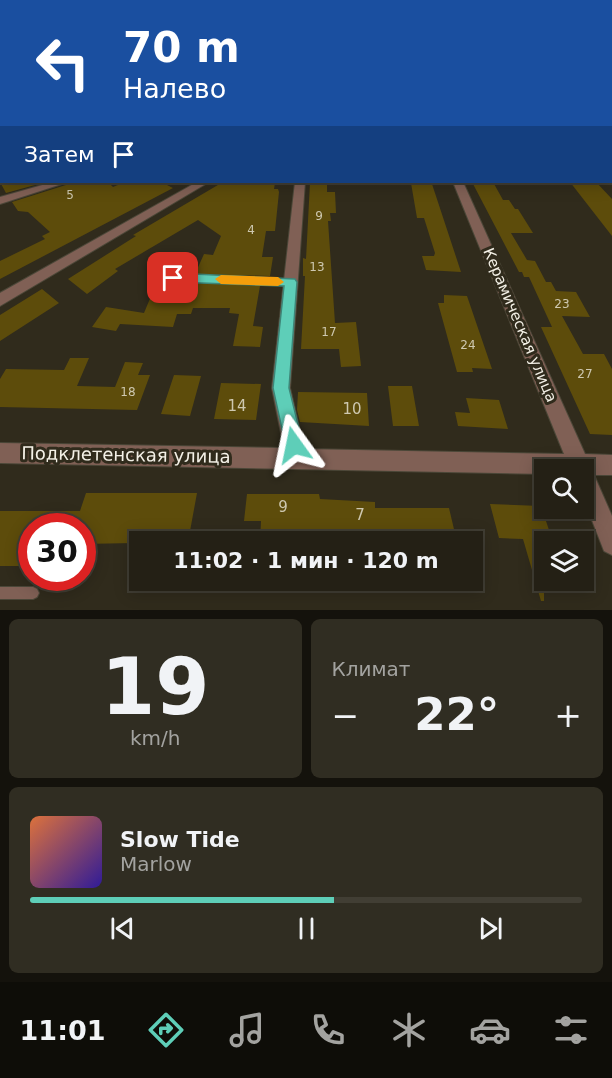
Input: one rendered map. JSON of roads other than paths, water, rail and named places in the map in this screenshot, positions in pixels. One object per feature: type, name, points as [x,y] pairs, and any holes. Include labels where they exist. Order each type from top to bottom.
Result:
[{"type":"street","points":[[0,201],[60,183]]},
{"type":"street","points":[[0,300],[202,183]]},
{"type":"street","points":[[296,458],[281,388],[300,183]]},
{"type":"street","name":"Керамическая улица","points":[[458,183],[576,459]]},
{"type":"street","name":"Подклетенская улица","points":[[0,453],[296,458],[534,468]]},
{"type":"street","name":"Подклетенская улица","points":[[594,468],[612,465]]},
{"type":"street","name":"Керамическая улица","points":[[594,501],[612,543]]},
{"type":"lane","points":[[173,278],[291,282]]},
{"type":"lane","points":[[0,593],[33,593]]}]
